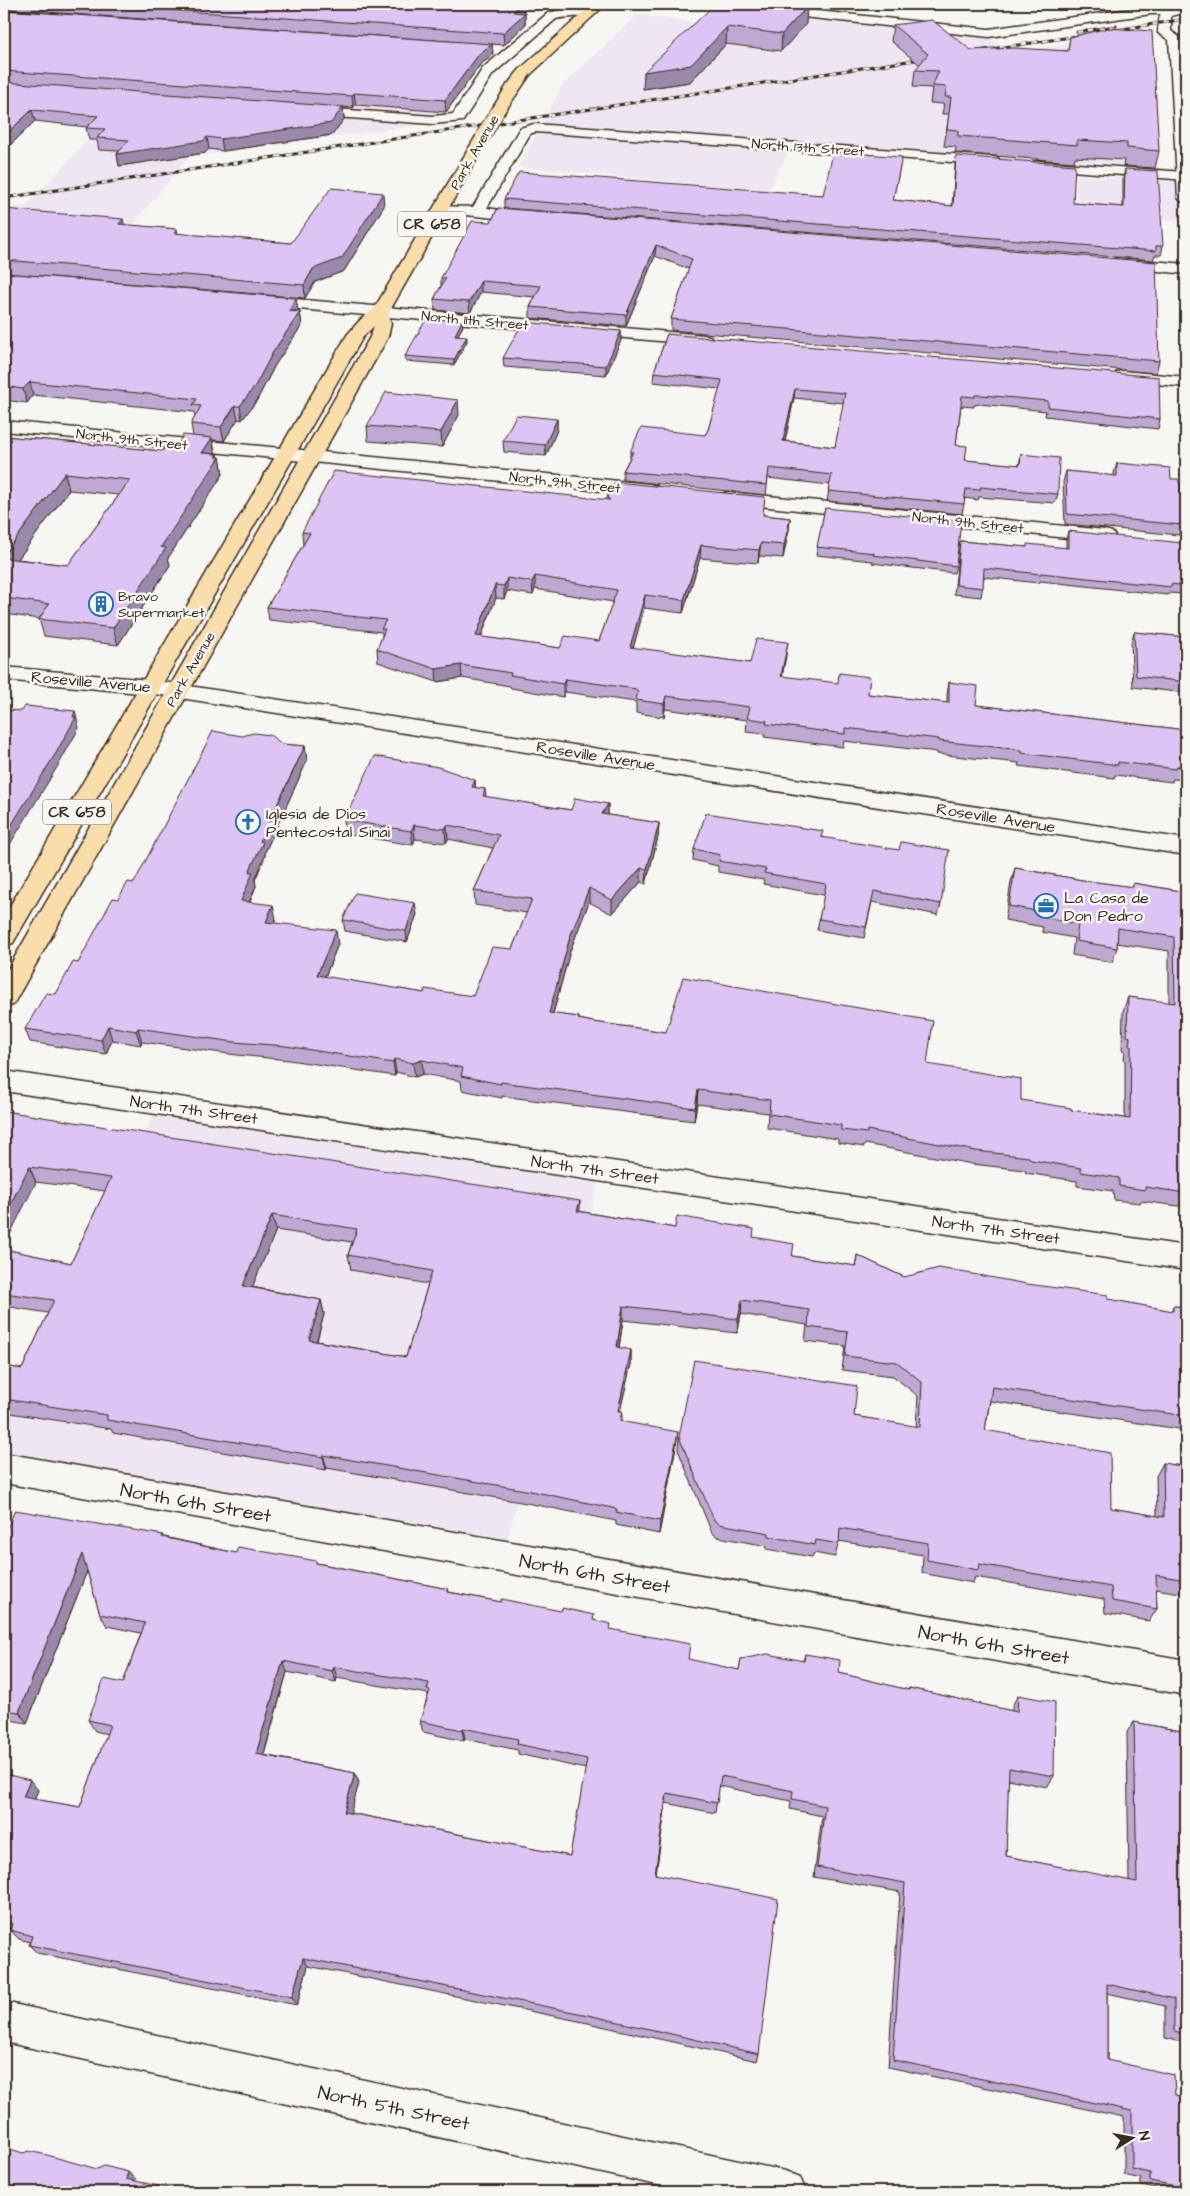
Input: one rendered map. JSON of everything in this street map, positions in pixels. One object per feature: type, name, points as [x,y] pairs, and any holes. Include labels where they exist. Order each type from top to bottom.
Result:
[{"type":"main road","name":"Park Avenue","points":[[4,937],[356,335],[381,312],[496,114],[520,77],[596,8]]},
{"type":"main road","name":"Park Avenue","points":[[4,998],[378,337],[383,324],[381,312]]},
{"type":"street","points":[[719,4],[989,33],[1180,7],[1184,15],[1183,33],[1175,38],[1186,198]]},
{"type":"street","name":"Park Avenue","points":[[297,110],[433,120],[458,118],[484,76],[555,15],[596,8]]},
{"type":"street","points":[[491,49],[512,51]]},
{"type":"street","name":"North 13th Street","points":[[478,212],[524,131],[534,128],[1007,162]]},
{"type":"street","points":[[1026,164],[1184,176]]},
{"type":"street","points":[[442,208],[507,214]]},
{"type":"street","points":[[1108,262],[1186,269]]},
{"type":"street","name":"North 11th Street","points":[[244,300],[719,341]]},
{"type":"street","points":[[1107,375],[1186,382]]},
{"type":"street","name":"North 9th Street","points":[[4,426],[669,492]]},
{"type":"street","name":"North 9th Street","points":[[709,496],[1126,538]]},
{"type":"street","name":"Roseville Avenue","points":[[4,673],[178,691],[1186,847]]},
{"type":"street","name":"North 7th Street","points":[[4,1081],[1186,1258]]},
{"type":"street","name":"North 6th Street","points":[[4,1468],[1186,1678]]},
{"type":"street","name":"North 5th Street","points":[[4,2022],[785,2192]]},
{"type":"shaded area","points":[[722,10],[988,36],[1011,52],[1151,32],[1157,165],[1073,165],[790,149],[768,191],[518,167],[563,85],[637,15],[710,24]]},
{"type":"shaded area","points":[[329,74],[465,83],[441,122],[189,157],[95,269],[4,209],[26,206],[122,104],[297,116]]},
{"type":"shaded area","points":[[1077,175],[1186,183],[1186,222],[1074,215]]},
{"type":"shaded area","points":[[156,1109],[600,1174],[505,1551],[4,1463],[4,1432]]},
{"type":"building","points":[[82,4],[520,4],[513,12],[525,13],[503,33]]},
{"type":"building","points":[[715,4],[783,4],[807,7],[782,34],[727,27],[691,65],[644,72]]},
{"type":"building","points":[[4,10],[492,44],[479,54],[445,100],[354,93],[352,96],[4,71]]},
{"type":"building","points":[[932,20],[971,50],[1014,48],[1068,51],[1070,37],[1108,28],[1152,31],[1159,151],[1127,148],[1127,143],[1077,140],[1077,145],[958,136],[958,130],[947,129],[951,97],[945,97],[947,87],[932,86],[939,71],[915,70],[928,54],[893,25]]},
{"type":"building","points":[[4,82],[343,107],[331,123],[221,139],[207,137],[203,141],[117,154],[129,140],[97,138],[105,129],[86,128],[98,116],[32,110],[4,136]]},
{"type":"building","points":[[833,153],[902,157],[893,200],[953,206],[956,156],[1075,165],[1073,203],[1124,207],[1125,169],[1158,171],[1163,246],[1156,246],[1156,251],[504,199],[519,172],[823,195]]},
{"type":"building","points":[[331,188],[383,193],[342,258],[313,269],[304,285],[4,260],[4,209],[123,219],[119,224],[177,229],[174,233],[291,243]]},
{"type":"building","points":[[498,208],[1156,262],[1159,361],[671,319],[692,259],[656,245],[626,315],[530,307],[541,286],[481,281],[469,302],[434,299],[446,278],[441,278],[472,221],[491,222]]},
{"type":"building","points":[[4,273],[296,298],[289,311],[300,312],[273,352],[255,386],[240,406],[235,406],[221,427],[191,424],[201,406],[193,405],[197,399],[30,382],[23,389],[4,386]]},
{"type":"building","points":[[427,318],[462,321],[455,335],[467,336],[454,360],[405,356]]},
{"type":"building","points":[[523,322],[621,331],[606,366],[503,358]]},
{"type":"building","points":[[667,334],[1159,377],[1160,419],[1048,407],[1048,401],[982,395],[975,395],[975,397],[962,396],[956,445],[967,446],[965,460],[1020,465],[1021,454],[1059,458],[1058,494],[980,487],[980,490],[966,489],[964,504],[828,491],[832,475],[769,468],[767,485],[623,471],[633,452],[630,452],[641,428],[705,435],[708,430],[722,380],[654,372]],"holes":[[[795,389],[845,393],[835,447],[783,441]]]},
{"type":"building","points":[[386,392],[458,400],[441,432],[367,426]]},
{"type":"building","points":[[516,415],[557,419],[545,445],[503,441]]},
{"type":"building","points":[[183,435],[212,438],[202,453],[217,454],[215,457],[220,457],[161,547],[166,548],[113,628],[39,619],[49,604],[4,598],[4,558],[68,565],[130,480],[65,473],[4,555],[4,436],[162,451],[163,449],[175,450]]},
{"type":"building","points":[[1117,463],[1170,468],[1171,479],[1178,479],[1181,486],[1182,525],[1067,514],[1066,471],[1117,476]]},
{"type":"building","points":[[334,471],[610,500],[607,497],[615,482],[765,497],[763,515],[790,518],[784,545],[761,543],[759,550],[701,545],[684,600],[645,595],[630,647],[750,663],[756,639],[788,642],[781,676],[838,683],[839,673],[870,677],[868,694],[949,703],[949,682],[978,686],[976,705],[1186,730],[1186,767],[1177,766],[1176,769],[1118,762],[1118,765],[1022,753],[1022,750],[845,728],[845,734],[766,724],[767,721],[747,718],[750,707],[666,696],[664,704],[636,700],[638,691],[636,689],[565,679],[563,684],[461,665],[436,669],[377,649],[385,629],[381,629],[386,620],[267,607],[310,533],[302,532]],"holes":[[[535,576],[617,590],[599,641],[565,636],[560,648],[476,636],[495,585],[504,586],[507,578],[532,582]]]},
{"type":"building","points":[[825,508],[961,521],[956,566],[873,555],[874,553],[817,547]]},
{"type":"building","points":[[1068,531],[1183,543],[1184,559],[1186,559],[1186,586],[1171,584],[1171,587],[984,568],[983,588],[956,585],[960,541],[1027,547],[1027,544],[1068,548]]},
{"type":"building","points":[[1134,632],[1186,637],[1186,682],[1136,676]]},
{"type":"building","points":[[25,706],[75,711],[73,717],[76,717],[4,837],[4,710],[22,711]]},
{"type":"building","points":[[213,731],[242,736],[254,733],[270,735],[282,744],[305,746],[260,841],[263,842],[249,872],[253,872],[241,901],[273,905],[266,922],[336,930],[317,975],[424,993],[425,989],[473,996],[492,947],[512,949],[532,899],[474,891],[499,835],[447,825],[445,829],[414,825],[411,831],[344,820],[375,756],[438,767],[475,780],[472,787],[485,789],[483,796],[571,810],[575,798],[608,804],[602,814],[659,823],[647,869],[641,868],[612,900],[589,888],[570,937],[549,1013],[579,1017],[578,1019],[593,1022],[666,1032],[683,977],[933,1021],[927,1064],[1021,1079],[1021,1100],[1071,1108],[1071,1110],[1130,1119],[1131,1046],[1129,1046],[1130,1037],[1127,1036],[1128,997],[1175,1003],[1174,937],[1118,928],[1117,948],[1076,941],[1078,924],[1046,918],[1047,913],[1009,906],[1015,868],[1082,880],[1133,887],[1133,883],[1186,892],[1186,1193],[1145,1187],[1145,1190],[1119,1186],[1119,1178],[1081,1172],[1081,1168],[1031,1160],[1029,1157],[976,1151],[867,1130],[867,1133],[841,1130],[841,1125],[769,1114],[770,1100],[698,1090],[695,1108],[501,1082],[501,1084],[461,1076],[463,1068],[422,1060],[413,1063],[394,1059],[393,1063],[286,1046],[234,1042],[138,1028],[136,1031],[108,1026],[101,1040],[25,1029],[46,993],[56,994],[73,962],[78,963],[113,898],[118,899],[128,882],[134,883]]},
{"type":"building","points":[[706,813],[823,831],[821,837],[899,850],[901,842],[949,850],[941,904],[874,891],[866,927],[819,919],[826,884],[764,873],[766,869],[719,861],[720,855],[694,849]]},
{"type":"building","points":[[355,893],[415,903],[406,931],[343,920]]},
{"type":"building","points":[[4,1111],[580,1201],[577,1211],[675,1228],[677,1216],[754,1229],[753,1237],[794,1244],[792,1256],[856,1266],[857,1255],[904,1277],[939,1268],[1027,1284],[1108,1295],[1108,1299],[1173,1311],[1173,1306],[1186,1307],[1186,1416],[992,1387],[985,1430],[1110,1453],[1111,1508],[1164,1517],[1163,1463],[1186,1467],[1186,1580],[1156,1575],[1157,1609],[1112,1601],[1111,1587],[979,1564],[978,1570],[927,1560],[928,1543],[840,1528],[839,1544],[816,1540],[815,1545],[769,1536],[769,1533],[719,1524],[714,1520],[679,1437],[694,1360],[857,1386],[854,1416],[920,1427],[922,1382],[897,1362],[845,1356],[848,1332],[808,1327],[809,1310],[742,1300],[738,1319],[623,1306],[617,1347],[631,1350],[618,1411],[622,1411],[620,1421],[678,1432],[660,1521],[616,1512],[617,1509],[531,1491],[107,1420],[107,1415],[4,1399],[4,1366],[22,1369],[54,1300],[4,1293],[4,1249],[71,1263],[111,1178],[29,1167],[4,1217]],"holes":[[[272,1215],[357,1229],[348,1255],[432,1271],[406,1357],[309,1340],[321,1300],[243,1286]]]},
{"type":"building","points":[[15,1510],[163,1535],[162,1537],[236,1553],[238,1547],[316,1561],[316,1563],[448,1589],[448,1592],[501,1602],[501,1599],[561,1611],[562,1608],[594,1615],[593,1620],[611,1624],[610,1629],[690,1644],[688,1659],[739,1670],[741,1659],[768,1654],[804,1661],[805,1654],[840,1660],[839,1673],[909,1690],[909,1688],[1017,1712],[1018,1695],[1055,1702],[1054,1776],[1009,1768],[1006,1856],[1137,1882],[1134,1722],[1186,1732],[1186,2034],[1174,2031],[1174,1999],[1107,1984],[1107,2060],[1174,2075],[1175,2095],[1186,2097],[1186,2188],[1150,2181],[1150,2173],[1132,2169],[1132,2111],[893,2060],[905,1883],[817,1867],[825,1806],[792,1799],[793,1791],[721,1776],[717,1803],[667,1793],[655,1874],[778,1899],[759,2054],[588,2015],[303,1958],[292,1997],[29,1945],[32,1936],[10,1930],[12,1924],[4,1921],[4,1774],[30,1780],[23,1797],[80,1807],[110,1725],[88,1720],[104,1679],[123,1683],[145,1623],[100,1614],[82,1554],[19,1712],[4,1710],[4,1536]],"holes":[[[283,1661],[332,1671],[334,1667],[429,1683],[427,1690],[430,1690],[420,1721],[518,1739],[517,1744],[587,1759],[570,1856],[344,1812],[355,1773],[256,1754]]]},
{"type":"building","points":[[4,2147],[23,2153],[29,2151],[47,2155],[97,2169],[104,2166],[128,2172],[126,2179],[181,2191],[186,2186],[206,2192],[4,2192]]},
{"type":"railway","points":[[1109,31],[1186,19]]},
{"type":"railway","points":[[1077,32],[1116,26]]},
{"type":"railway","points":[[978,51],[1084,35]]},
{"type":"railway","points":[[4,198],[928,58]]},
{"type":"place","name":"Bravo Supermarket","points":[[101,604]]},
{"type":"place","name":"Iglesia de Dios Pentecostal Sinai","points":[[248,822]]},
{"type":"place","name":"La Casa de Don Pedro","points":[[1046,906]]}]
